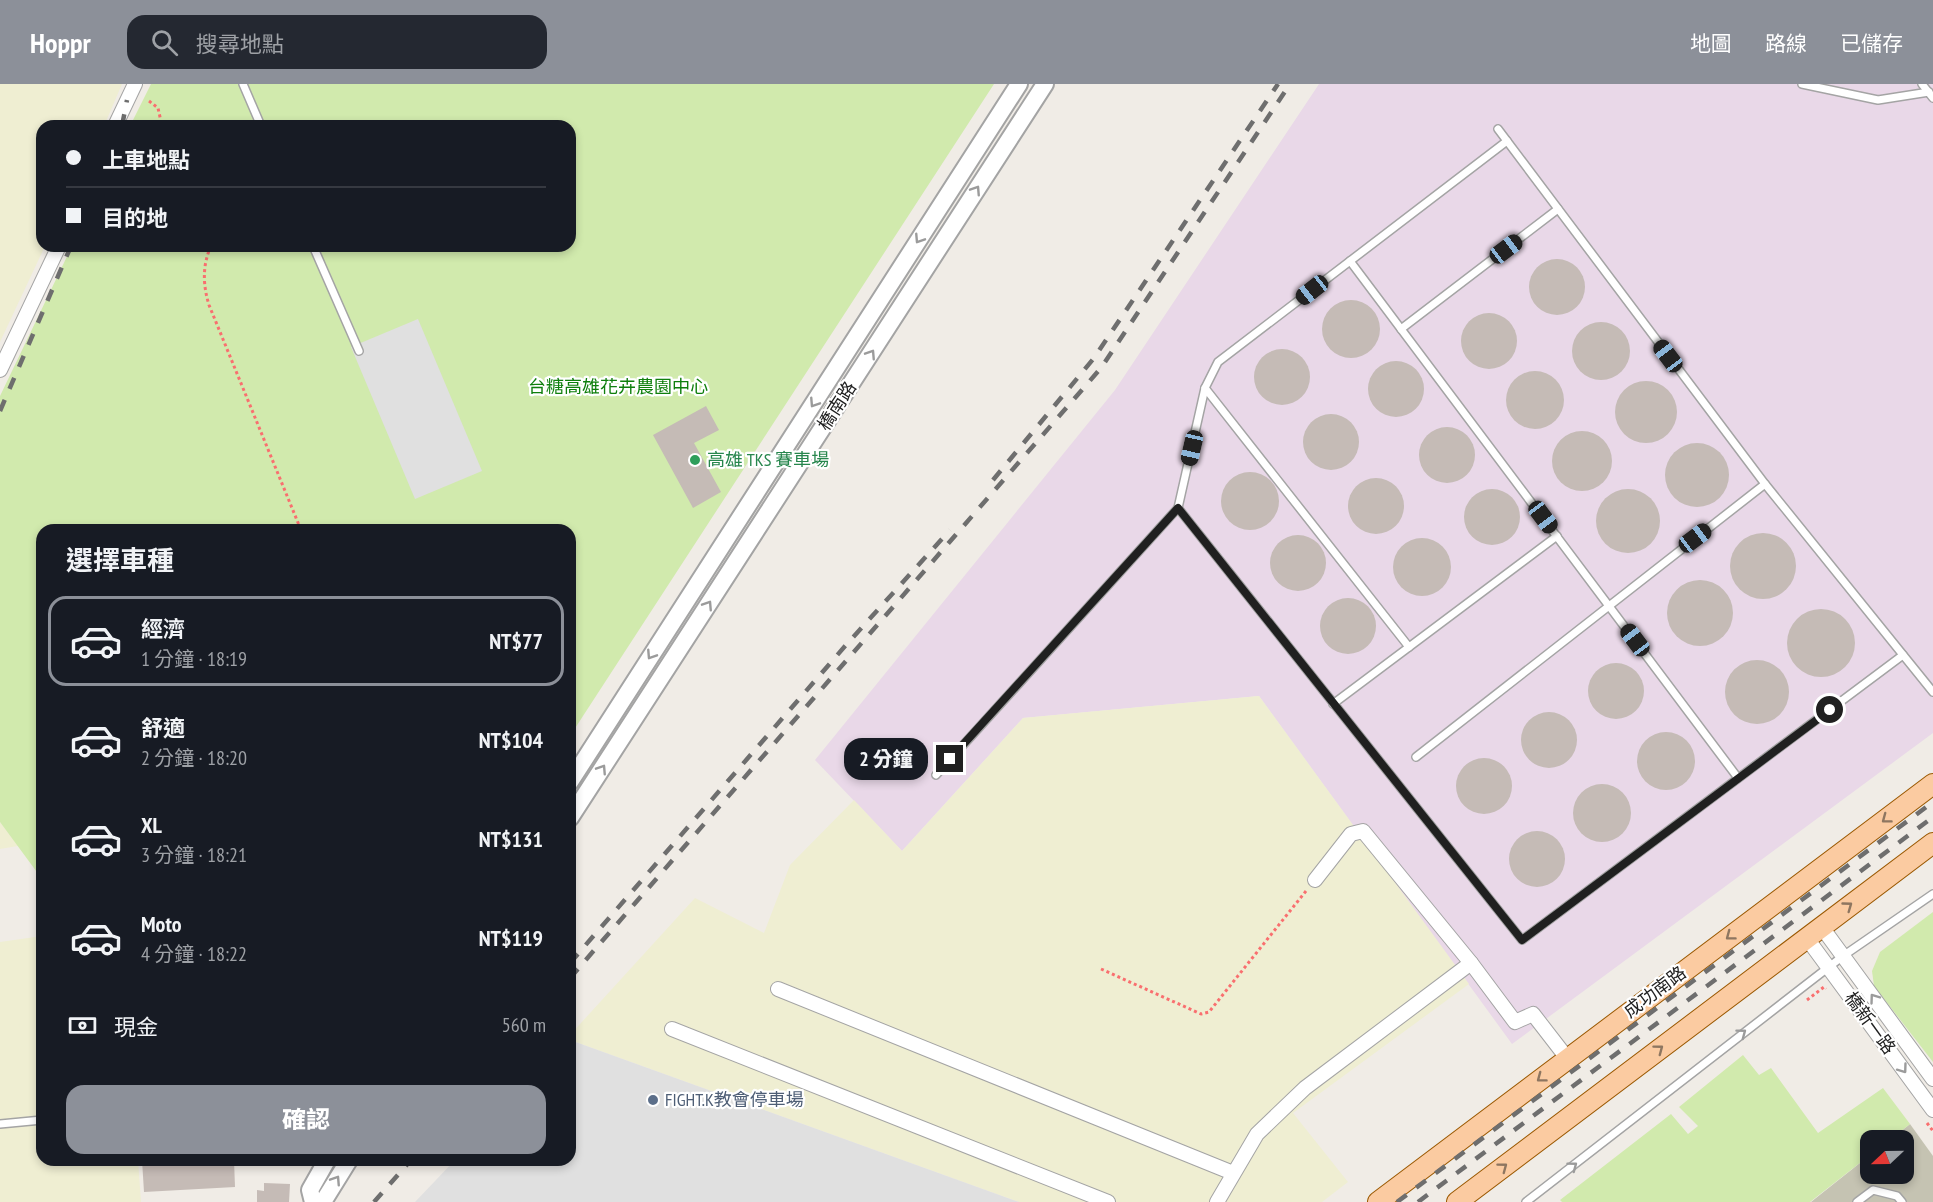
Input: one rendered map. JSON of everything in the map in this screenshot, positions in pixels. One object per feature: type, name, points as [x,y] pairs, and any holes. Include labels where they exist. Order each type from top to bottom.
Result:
[{"type":"main road","name":"成功南路","points":[[1378,1202],[1933,784]]},
{"type":"main road","points":[[1457,1202],[1933,843]]},
{"type":"street","points":[[118,120],[135,84]]},
{"type":"street","name":"橋南路","points":[[576,773],[1019,84]]},
{"type":"street","name":"橋南路","points":[[576,809],[1045,84]]},
{"type":"street","points":[[0,370],[55,252]]},
{"type":"street","points":[[1315,880],[1351,834],[1364,831],[1471,963],[1515,1022],[1533,1014],[1567,1058]]},
{"type":"street","name":"橋新一路","points":[[1813,932],[1843,956],[1933,1079]]},
{"type":"street","name":"橋新一路","points":[[1813,932],[1829,968],[1933,1110]]},
{"type":"street","points":[[1217,1202],[1257,1134],[1305,1088],[1471,963]]},
{"type":"street","points":[[778,989],[1233,1173]]},
{"type":"street","points":[[672,1029],[1108,1202]]},
{"type":"street","points":[[313,1202],[310,1190],[324,1166]]},
{"type":"street","points":[[323,1202],[345,1166]]},
{"type":"lane","points":[[243,84],[258,120]]},
{"type":"lane","points":[[1803,84],[1878,100],[1931,95]]},
{"type":"lane","points":[[1923,84],[1931,95]]},
{"type":"lane","points":[[1498,129],[1765,484],[1933,692]]},
{"type":"lane","points":[[936,775],[1178,508],[1205,388],[1218,362],[1507,141]]},
{"type":"lane","points":[[1401,329],[1558,209]]},
{"type":"lane","points":[[316,252],[359,351]]},
{"type":"lane","points":[[1350,261],[1738,778]]},
{"type":"lane","points":[[1205,388],[1409,646]]},
{"type":"lane","points":[[1416,757],[1765,484]]},
{"type":"lane","points":[[1178,508],[1522,940],[1903,655]]},
{"type":"lane","points":[[1333,704],[1557,536]]},
{"type":"lane","points":[[1526,1202],[1843,956],[1933,894]]},
{"type":"lane","points":[[0,1124],[36,1121]]},
{"type":"lane","points":[[1857,1202],[1873,1190],[1897,1196],[1902,1202]]},
{"type":"path","points":[[149,101],[158,108],[161,120]]},
{"type":"path","points":[[209,252],[204,267],[204,287],[209,305],[299,524]]},
{"type":"path","points":[[1101,969],[1200,1014],[1209,1012],[1315,880]]},
{"type":"shaded area","points":[[1319,84],[1933,84],[1933,733],[1512,1044],[1259,696],[1023,718],[902,851],[815,760],[1115,390]]},
{"type":"shaded area","points":[[418,319],[482,471],[415,499],[351,347]]},
{"type":"shaded area","name":"FIGHT.K教會停車場","points":[[576,1042],[1019,1202],[415,1202],[449,1166],[576,1166]]},
{"type":"shaded area","points":[[1910,1124],[1933,1156],[1933,1202],[1811,1202],[1860,1163],[1860,1184],[1914,1184],[1914,1130],[1902,1130]]},
{"type":"green space","points":[[0,84],[122,84],[107,120],[36,120],[36,252],[42,252],[0,342]]},
{"type":"green space","name":"台糖高雄花卉農園中心","points":[[151,84],[994,84],[576,727],[576,524],[36,524],[36,871],[0,822],[0,396],[69,252],[576,252],[576,120],[133,120]]},
{"type":"green space","points":[[1259,696],[1469,984],[1293,1113],[1348,1182],[1322,1202],[1019,1202],[576,1042],[576,1028],[695,898],[764,933],[790,865],[854,800],[902,851],[1023,718]]},
{"type":"green space","points":[[0,822],[18,846],[0,849]]},
{"type":"green space","points":[[1933,912],[1933,1062],[1874,986],[1872,971],[1880,952]]},
{"type":"green space","points":[[36,937],[36,1166],[138,1166],[141,1202],[0,1202],[0,942]]},
{"type":"green space","points":[[1743,1055],[1759,1075],[1771,1068],[1818,1133],[1883,1088],[1910,1124],[1902,1130],[1860,1130],[1860,1163],[1810,1202],[1562,1202],[1560,1200],[1671,1114],[1688,1134],[1698,1126],[1679,1107]]},
{"type":"building","points":[[1552,259],[1562,259],[1577,267],[1583,276],[1585,287],[1583,298],[1577,307],[1562,315],[1552,315],[1541,310],[1534,303],[1529,292],[1529,282],[1534,271],[1541,264]]},
{"type":"building","points":[[1351,300],[1362,302],[1375,313],[1380,329],[1378,340],[1367,353],[1351,358],[1340,356],[1327,345],[1322,329],[1324,318],[1335,305]]},
{"type":"building","points":[[1489,313],[1500,315],[1509,321],[1515,330],[1517,341],[1515,352],[1509,361],[1500,367],[1489,369],[1478,367],[1469,361],[1463,352],[1461,341],[1463,330],[1469,321],[1478,315]]},
{"type":"building","points":[[1595,322],[1607,322],[1622,330],[1630,345],[1630,357],[1622,372],[1607,380],[1595,380],[1580,372],[1572,357],[1572,345],[1580,330]]},
{"type":"building","points":[[1276,349],[1288,349],[1298,353],[1306,361],[1310,377],[1306,393],[1298,401],[1288,405],[1276,405],[1266,401],[1258,393],[1254,383],[1254,371],[1258,361],[1266,353]]},
{"type":"building","points":[[1390,361],[1402,361],[1412,365],[1420,373],[1424,389],[1420,405],[1412,413],[1402,417],[1390,417],[1380,413],[1372,405],[1368,395],[1368,383],[1372,373],[1380,365]]},
{"type":"building","points":[[1529,371],[1541,371],[1556,379],[1564,394],[1564,406],[1556,421],[1541,429],[1529,429],[1514,421],[1506,406],[1506,394],[1514,379]]},
{"type":"building","points":[[1646,381],[1658,383],[1668,390],[1675,400],[1677,412],[1675,424],[1668,434],[1658,441],[1646,443],[1634,441],[1624,434],[1617,424],[1615,412],[1617,400],[1624,390],[1634,383]]},
{"type":"building","points":[[706,406],[719,430],[694,443],[721,492],[693,508],[653,435]]},
{"type":"building","points":[[1326,414],[1336,414],[1351,422],[1357,431],[1359,442],[1357,453],[1351,462],[1336,470],[1326,470],[1315,465],[1308,458],[1303,447],[1303,437],[1308,426],[1315,419]]},
{"type":"building","points":[[1447,427],[1458,429],[1467,435],[1473,444],[1475,455],[1473,466],[1467,475],[1458,481],[1447,483],[1436,481],[1427,475],[1421,466],[1419,455],[1421,444],[1427,435],[1436,429]]},
{"type":"building","points":[[1576,431],[1588,431],[1599,436],[1607,444],[1612,461],[1610,473],[1599,486],[1588,491],[1576,491],[1565,486],[1557,478],[1552,467],[1552,455],[1557,444],[1565,436]]},
{"type":"building","points":[[1691,443],[1703,443],[1720,452],[1727,463],[1729,475],[1727,487],[1720,498],[1703,507],[1691,507],[1679,502],[1670,493],[1665,481],[1665,469],[1670,457],[1679,448]]},
{"type":"building","points":[[1250,472],[1266,477],[1274,485],[1279,501],[1274,517],[1266,525],[1250,530],[1234,525],[1226,517],[1221,501],[1226,485],[1234,477]]},
{"type":"building","points":[[1376,478],[1387,480],[1396,486],[1402,495],[1404,506],[1402,517],[1396,526],[1387,532],[1376,534],[1365,532],[1356,526],[1350,517],[1348,506],[1350,495],[1356,486],[1365,480]]},
{"type":"building","points":[[1487,489],[1497,489],[1512,497],[1518,506],[1520,517],[1518,528],[1512,537],[1497,545],[1487,545],[1476,540],[1469,533],[1464,522],[1464,512],[1469,501],[1476,494]]},
{"type":"building","points":[[1628,489],[1646,495],[1654,503],[1660,521],[1654,539],[1646,547],[1628,553],[1610,547],[1602,539],[1596,521],[1602,503],[1610,495]]},
{"type":"building","points":[[1769,533],[1787,542],[1794,553],[1796,566],[1794,579],[1787,590],[1776,597],[1757,599],[1739,590],[1732,579],[1730,560],[1739,542],[1750,535]]},
{"type":"building","points":[[1292,535],[1304,535],[1314,539],[1322,547],[1326,563],[1322,579],[1314,587],[1304,591],[1292,591],[1282,587],[1274,579],[1270,569],[1270,557],[1274,547],[1282,539]]},
{"type":"building","points":[[1422,538],[1438,543],[1446,551],[1451,567],[1446,583],[1438,591],[1422,596],[1406,591],[1398,583],[1393,567],[1398,551],[1406,543]]},
{"type":"building","points":[[1700,580],[1712,583],[1723,590],[1730,601],[1733,613],[1730,625],[1723,636],[1712,643],[1700,646],[1688,643],[1677,636],[1670,625],[1667,613],[1670,601],[1677,590],[1688,583]]},
{"type":"building","points":[[1348,598],[1359,600],[1368,606],[1374,615],[1376,626],[1374,637],[1368,646],[1359,652],[1348,654],[1337,652],[1328,646],[1322,637],[1320,626],[1322,615],[1328,606],[1337,600]]},
{"type":"building","points":[[1821,609],[1834,612],[1845,619],[1852,630],[1855,643],[1852,656],[1845,667],[1834,674],[1821,677],[1808,674],[1797,667],[1790,656],[1787,643],[1790,630],[1797,619],[1808,612]]},
{"type":"building","points":[[1751,660],[1763,660],[1780,669],[1787,680],[1789,692],[1787,704],[1780,715],[1763,724],[1751,724],[1739,719],[1730,710],[1725,698],[1725,686],[1730,674],[1739,665]]},
{"type":"building","points":[[1611,663],[1621,663],[1636,671],[1642,680],[1644,691],[1642,702],[1636,711],[1621,719],[1611,719],[1600,714],[1593,707],[1588,696],[1588,686],[1593,675],[1600,668]]},
{"type":"building","points":[[1549,712],[1560,714],[1569,720],[1575,729],[1577,740],[1575,751],[1569,760],[1560,766],[1549,768],[1538,766],[1529,760],[1523,751],[1521,740],[1523,729],[1529,720],[1538,714]]},
{"type":"building","points":[[1660,732],[1672,732],[1687,740],[1695,755],[1695,767],[1687,782],[1672,790],[1660,790],[1645,782],[1637,767],[1637,755],[1645,740]]},
{"type":"building","points":[[1484,758],[1495,760],[1504,766],[1510,775],[1512,786],[1510,797],[1504,806],[1495,812],[1484,814],[1473,812],[1464,806],[1458,797],[1456,786],[1458,775],[1464,766],[1473,760]]},
{"type":"building","points":[[1596,784],[1608,784],[1623,792],[1631,807],[1631,819],[1623,834],[1608,842],[1596,842],[1581,834],[1573,819],[1573,807],[1581,792]]},
{"type":"building","points":[[1537,831],[1548,833],[1557,839],[1563,848],[1565,859],[1563,870],[1557,879],[1548,885],[1537,887],[1526,885],[1517,879],[1511,870],[1509,859],[1511,848],[1517,839],[1526,833]]},
{"type":"building","points":[[142,1166],[234,1166],[235,1187],[144,1192]]},
{"type":"building","points":[[264,1183],[290,1184],[289,1202],[257,1202],[257,1190],[264,1191]]},
{"type":"railway","points":[[993,480],[1094,358],[1278,84]]},
{"type":"railway","points":[[576,971],[1101,368],[1290,84]]},
{"type":"railway","points":[[123,120],[127,100]]},
{"type":"railway","points":[[0,411],[68,252]]},
{"type":"railway","points":[[576,956],[846,645],[950,530]]},
{"type":"railway","points":[[1397,1202],[1933,802]]},
{"type":"railway","points":[[1418,1202],[1933,817]]},
{"type":"railway","points":[[374,1202],[406,1166]]},
{"type":"place","name":"高雄 TKS 賽車場","points":[[695,460]]},
{"type":"place","name":"FIGHT.K教會停車場","points":[[653,1100]]},
{"type":"route","points":[[950,759],[1178,508],[1522,940],[1830,710]]}]
